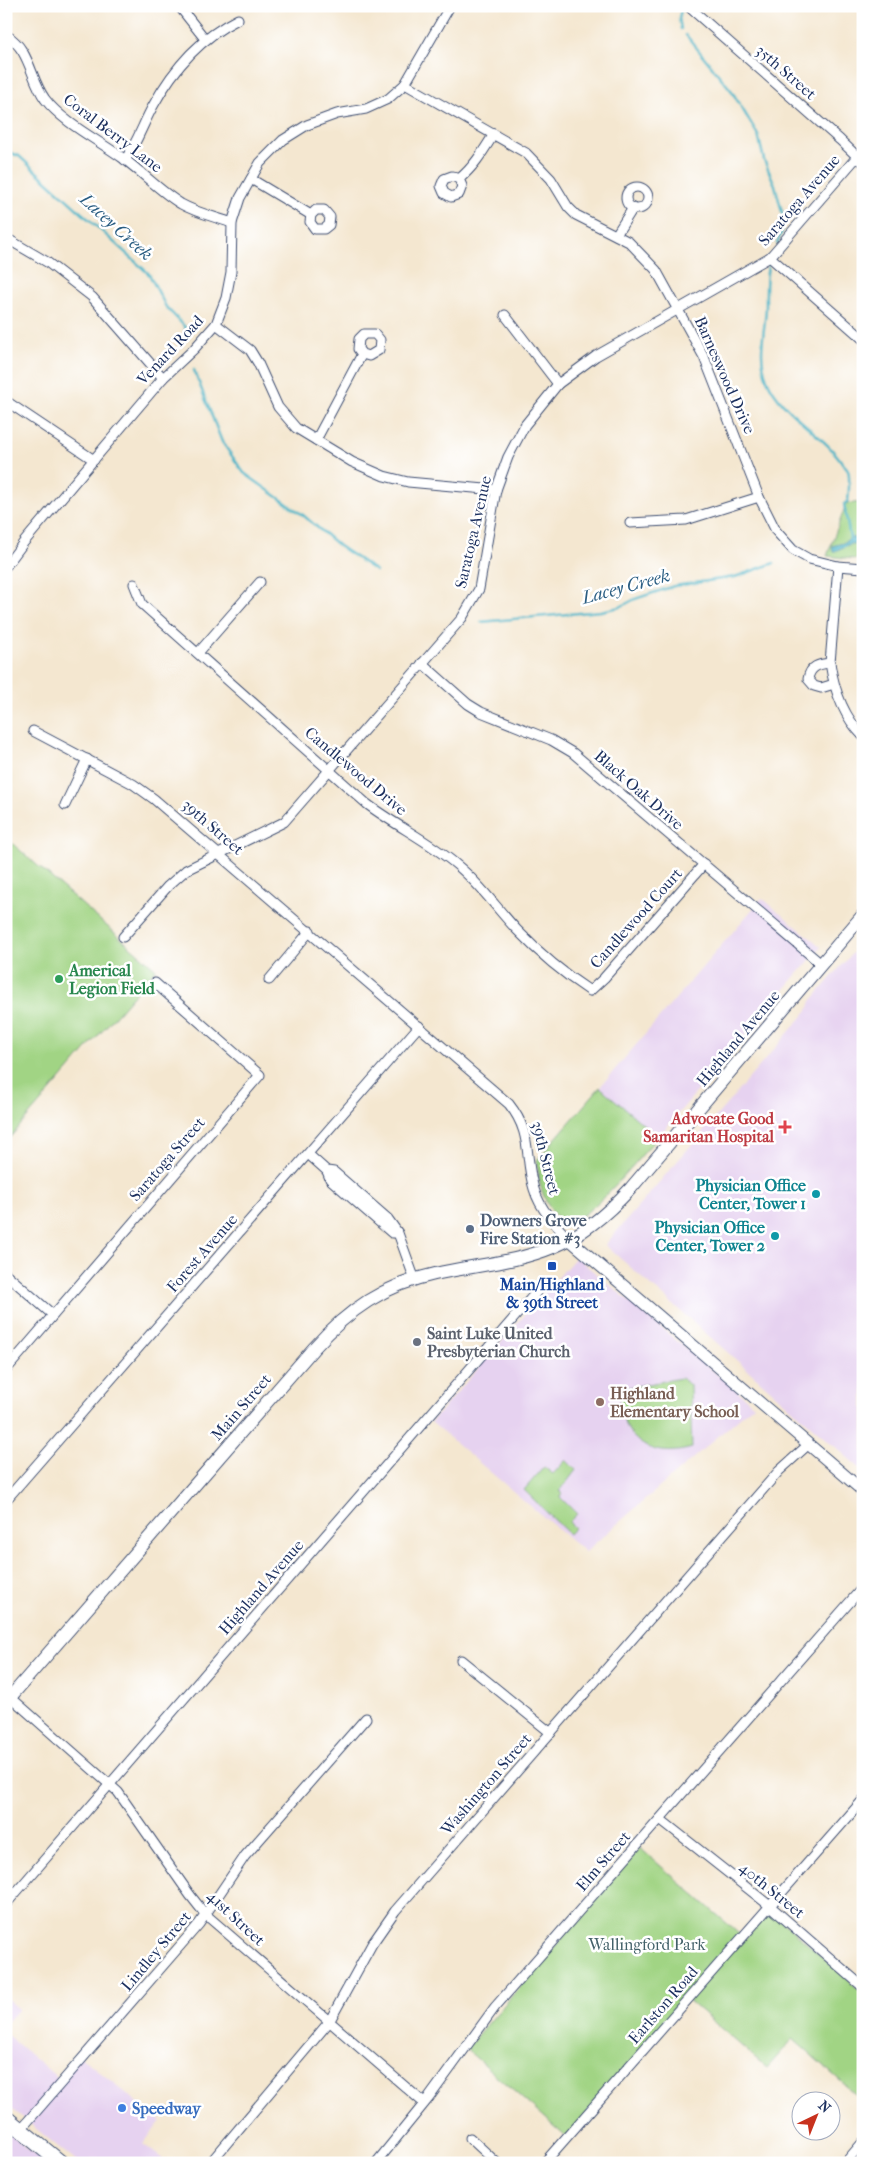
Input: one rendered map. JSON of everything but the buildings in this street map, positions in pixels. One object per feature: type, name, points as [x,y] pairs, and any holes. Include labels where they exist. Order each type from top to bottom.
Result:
[{"type":"main road","name":"Highland Avenue","points":[[569,1240],[610,1209],[631,1188],[863,916]]},
{"type":"main road","name":"Main Street","points":[[8,1697],[330,1329],[352,1310],[366,1301],[415,1280],[527,1256],[569,1240]]},
{"type":"main road","points":[[6,2118],[61,2163]]},
{"type":"street","points":[[179,6],[205,39]]},
{"type":"street","name":"Venard Road","points":[[6,566],[162,378],[194,349],[216,324],[226,298],[231,272],[232,223],[240,198],[260,162],[296,130],[319,119],[366,109],[388,99],[405,84],[450,6]]},
{"type":"street","name":"35th Street","points":[[688,6],[840,140],[861,156]]},
{"type":"street","points":[[125,160],[168,82],[205,39],[238,19]]},
{"type":"street","name":"Coral Berry Lane","points":[[6,34],[19,45],[37,85],[51,106],[181,204],[200,213],[232,223]]},
{"type":"street","name":"Barneswood Drive","points":[[405,84],[494,134],[535,160],[551,179],[568,207],[576,215],[629,242],[646,258],[656,270],[704,357],[759,497],[776,532],[793,550],[809,558],[838,566],[863,568]]},
{"type":"street","points":[[459,179],[474,164],[494,134]]},
{"type":"street","name":"Saratoga Avenue","points":[[123,937],[178,876],[191,867],[284,822],[462,618],[479,588],[496,490],[508,457],[520,433],[558,384],[596,356],[770,257],[861,156]]},
{"type":"street","points":[[251,178],[311,215]]},
{"type":"street","points":[[616,235],[633,208]]},
{"type":"street","points":[[6,238],[47,262],[92,297],[162,378]]},
{"type":"street","points":[[770,257],[863,339]]},
{"type":"street","points":[[504,315],[558,384]]},
{"type":"street","points":[[216,324],[250,350],[278,407],[296,428],[316,440],[361,466],[395,479],[425,484],[496,490]]},
{"type":"street","points":[[316,440],[362,354]]},
{"type":"street","points":[[6,401],[94,460]]},
{"type":"street","points":[[630,523],[686,520],[759,497]]},
{"type":"street","points":[[838,566],[830,663],[834,684],[848,718],[863,736]]},
{"type":"street","points":[[198,653],[260,582]]},
{"type":"street","name":"Candlewood Drive","points":[[134,584],[142,604],[387,819],[436,849],[459,866],[518,931],[590,991]]},
{"type":"street","points":[[830,663],[816,666],[808,679],[814,686],[821,688],[834,684]]},
{"type":"street","name":"Black Oak Drive","points":[[422,664],[468,704],[481,712],[551,740],[573,753],[821,964]]},
{"type":"street","name":"39th Street","points":[[32,731],[143,791],[310,931],[497,1092],[518,1114],[527,1139],[534,1190],[552,1223],[569,1240],[863,1491]]},
{"type":"street","points":[[65,805],[87,760]]},
{"type":"street","name":"Candlewood Court","points":[[590,991],[604,978],[704,864]]},
{"type":"street","points":[[269,980],[310,931]]},
{"type":"street","name":"Saratoga Street","points":[[6,1370],[52,1314],[260,1075],[155,983]]},
{"type":"street","name":"Forest Avenue","points":[[6,1500],[419,1026]]},
{"type":"street","points":[[308,1154],[327,1171],[334,1172],[388,1219],[398,1233],[415,1280]]},
{"type":"street","points":[[6,1274],[52,1314]]},
{"type":"street","name":"Highland Avenue","points":[[6,1904],[540,1289]]},
{"type":"street","name":"Washington Street","points":[[210,2163],[329,2022],[387,1920],[780,1471],[809,1444]]},
{"type":"street","name":"Elm Street","points":[[376,2163],[424,2103],[495,2007],[863,1587]]},
{"type":"street","points":[[461,1660],[552,1733]]},
{"type":"street","name":"41st Street","points":[[8,1697],[111,1785],[124,1800],[190,1895],[206,1914],[424,2103]]},
{"type":"street","name":"Lindley Street","points":[[21,2130],[115,2023],[206,1914],[245,1856],[366,1718]]},
{"type":"street","name":"Earlston Road","points":[[544,2163],[863,1800]]},
{"type":"street","name":"40th Street","points":[[660,1819],[770,1906],[863,1987]]},
{"type":"street","points":[[470,2138],[497,2163]]},
{"type":"street","points":[[845,2163],[863,2142]]},
{"type":"shaded area","points":[[762,898],[821,947],[658,1137],[600,1087]]},
{"type":"shaded area","name":"Advocate Good Samaritan Hospital","points":[[863,941],[863,1471],[605,1245],[808,1010],[811,1001]]},
{"type":"shaded area","name":"Highland Elementary School","points":[[576,1257],[754,1405],[585,1552],[431,1422]]},
{"type":"shaded area","points":[[6,1998],[19,2009],[6,2023]]},
{"type":"shaded area","points":[[6,2034],[59,2079],[80,2056],[161,2121],[143,2144],[168,2163],[78,2163],[6,2104]]},
{"type":"shaded area","points":[[6,2131],[45,2163],[6,2163]]},
{"type":"green space","points":[[863,502],[863,560],[827,556],[845,507],[844,504]]},
{"type":"green space","name":"Americal Legion Field","points":[[6,838],[156,969],[6,1142]]},
{"type":"green space","points":[[600,1087],[658,1137],[600,1201],[575,1220],[565,1223],[558,1218],[547,1203],[541,1187],[537,1160]]},
{"type":"green space","points":[[681,1378],[690,1385],[692,1448],[661,1451],[638,1441],[630,1432],[624,1420],[620,1406],[620,1389]]},
{"type":"green space","points":[[566,1460],[576,1470],[560,1491],[562,1493],[560,1497],[577,1514],[569,1522],[575,1528],[569,1534],[524,1490],[544,1467],[553,1474]]},
{"type":"green space","name":"Wallingford Park","points":[[640,1848],[745,1939],[770,1911],[863,1993],[863,2101],[793,2039],[767,2068],[687,1999],[566,2137],[466,2049]]},
{"type":"water","points":[[863,537],[863,543],[850,544],[833,552],[832,546],[843,543],[850,538]]},
{"type":"waterway","points":[[681,29],[679,18],[682,6]]},
{"type":"waterway","points":[[686,35],[731,90],[758,135],[764,160],[775,185],[783,216],[782,231],[777,243]]},
{"type":"waterway","name":"Lacey Creek","points":[[6,151],[19,156],[149,274],[166,307],[185,327],[188,338]]},
{"type":"waterway","points":[[769,261],[766,278],[766,307],[762,343],[764,370],[773,391],[782,402],[835,453],[848,469],[848,501],[844,504],[850,538]]},
{"type":"waterway","name":"Lacey Creek","points":[[194,370],[222,442],[244,473],[303,515],[339,546],[376,571]]},
{"type":"waterway","name":"Lacey Creek","points":[[481,622],[601,611],[620,607],[635,599],[674,586],[735,577],[774,563]]},
{"type":"place","name":"Americal Legion Field","points":[[59,979]]},
{"type":"place","name":"Advocate Good Samaritan Hospital","points":[[785,1127]]},
{"type":"place","name":"Physician Office Center, Tower 1","points":[[816,1194]]},
{"type":"place","name":"Downers Grove Fire Station #3","points":[[470,1229]]},
{"type":"place","name":"Physician Office Center, Tower 2","points":[[775,1236]]},
{"type":"place","name":"Main/Highland & 39th Street","points":[[552,1266]]},
{"type":"place","name":"Saint Luke United Presbyterian Church","points":[[417,1342]]},
{"type":"place","name":"Highland Elementary School","points":[[600,1402]]},
{"type":"place","name":"Speedway","points":[[122,2108]]}]
